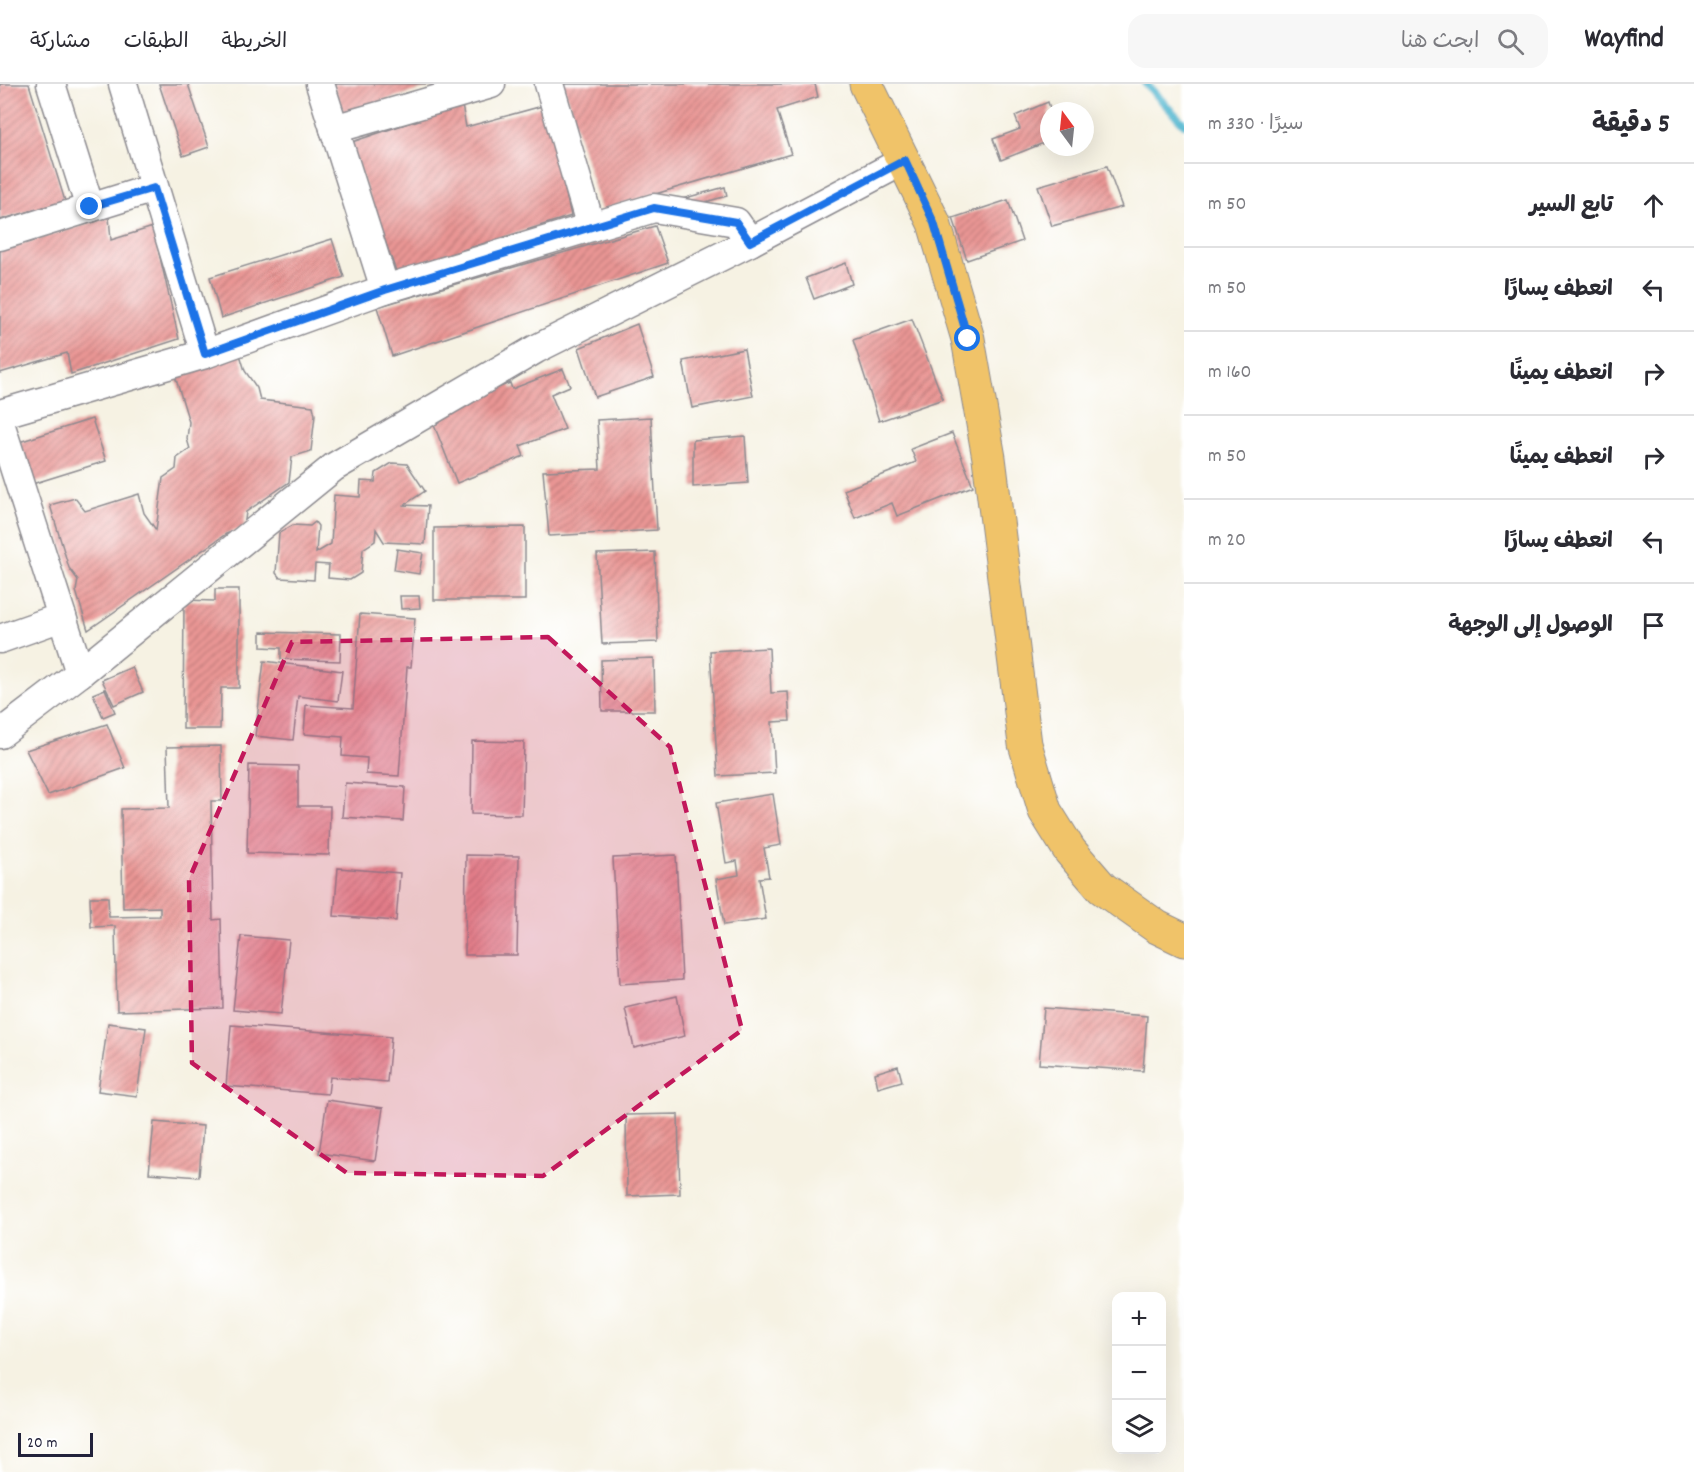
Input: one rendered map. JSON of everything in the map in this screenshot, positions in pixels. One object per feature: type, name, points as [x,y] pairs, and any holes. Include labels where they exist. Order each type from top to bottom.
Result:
[{"type":"main road","points":[[866,84],[934,223],[968,339],[989,458],[1025,744],[1045,811],[1070,851],[1102,888],[1157,927],[1184,940]]},
{"type":"street","points":[[51,84],[90,207]]},
{"type":"street","points":[[123,84],[205,354]]},
{"type":"street","points":[[320,84],[385,290]]},
{"type":"street","points":[[549,84],[591,227]]},
{"type":"street","points":[[334,129],[480,86]]},
{"type":"street","points":[[0,734],[80,673],[334,466],[536,349],[750,242],[905,160]]},
{"type":"street","points":[[0,236],[154,188]]},
{"type":"street","points":[[80,673],[1,427],[385,290],[654,208],[736,222],[750,242]]},
{"type":"street","points":[[0,639],[62,617]]},
{"type":"highlighted area","points":[[548,637],[670,747],[742,1030],[543,1176],[347,1173],[192,1063],[189,879],[292,642]]},
{"type":"building","points":[[0,84],[29,84],[65,201],[0,220]]},
{"type":"building","points":[[159,84],[188,84],[209,147],[183,156]]},
{"type":"building","points":[[333,84],[436,84],[436,85],[343,113]]},
{"type":"building","points":[[563,84],[815,84],[818,97],[777,110],[791,154],[601,210]]},
{"type":"building","points":[[462,105],[466,127],[546,105],[571,216],[396,271],[349,143]]},
{"type":"building","points":[[1040,105],[1040,145],[1001,160],[993,139],[1020,129],[1015,116]]},
{"type":"building","points":[[1107,166],[1122,207],[1052,226],[1038,186]]},
{"type":"building","points":[[725,187],[727,196],[644,219],[642,210]]},
{"type":"building","points":[[1008,200],[1022,241],[967,260],[953,218]]},
{"type":"building","points":[[109,217],[111,240],[153,227],[179,339],[71,374],[67,353],[0,373],[0,250]]},
{"type":"building","points":[[655,226],[668,263],[392,356],[377,307]]},
{"type":"building","points":[[332,239],[344,277],[221,318],[210,277]]},
{"type":"building","points":[[846,263],[852,284],[814,299],[806,278]]},
{"type":"building","points":[[912,319],[943,399],[879,421],[853,340]]},
{"type":"building","points":[[637,324],[654,377],[595,397],[579,348]]},
{"type":"building","points":[[744,349],[753,396],[692,408],[683,361]]},
{"type":"building","points":[[239,351],[245,371],[257,388],[260,400],[313,406],[315,415],[311,451],[292,457],[289,482],[246,512],[244,528],[226,534],[88,630],[76,591],[78,580],[69,568],[50,505],[75,498],[85,511],[139,494],[144,513],[156,530],[163,478],[176,469],[177,458],[190,449],[187,439],[189,422],[176,379],[177,366]]},
{"type":"building","points":[[563,369],[570,386],[551,394],[565,429],[520,446],[524,456],[457,483],[430,415],[510,383],[512,389]]},
{"type":"building","points":[[651,417],[657,530],[549,536],[543,471],[600,469],[597,420]]},
{"type":"building","points":[[92,419],[106,461],[32,484],[19,442]]},
{"type":"building","points":[[952,433],[973,486],[897,516],[892,503],[855,518],[844,490],[916,462],[911,449]]},
{"type":"building","points":[[745,436],[748,483],[693,487],[693,440]]},
{"type":"building","points":[[392,463],[407,464],[425,491],[404,505],[428,506],[425,544],[384,542],[376,529],[375,541],[363,549],[361,573],[350,580],[328,578],[329,565],[315,564],[314,580],[280,578],[276,573],[279,533],[293,525],[310,526],[315,522],[318,526],[316,553],[331,544],[334,495],[360,497],[361,481],[375,482],[376,473]]},
{"type":"building","points":[[525,527],[525,600],[434,600],[434,528]]},
{"type":"building","points":[[397,549],[423,553],[419,574],[394,570]]},
{"type":"building","points":[[655,552],[658,642],[602,644],[597,554]]},
{"type":"building","points":[[215,589],[239,589],[239,688],[221,688],[220,729],[183,729],[184,600],[215,601]]},
{"type":"building","points":[[400,596],[419,596],[420,608],[401,609]]},
{"type":"building","points":[[360,614],[415,618],[411,667],[407,667],[399,776],[366,774],[367,758],[342,756],[343,737],[304,734],[306,705],[353,708]]},
{"type":"building","points":[[261,632],[341,634],[340,661],[281,659],[281,648],[261,647]]},
{"type":"building","points":[[769,648],[771,693],[788,692],[790,721],[772,722],[775,773],[718,776],[710,651]]},
{"type":"building","points":[[654,658],[655,711],[602,711],[601,660]]},
{"type":"building","points":[[264,661],[342,671],[338,701],[298,696],[293,740],[255,736]]},
{"type":"building","points":[[132,667],[143,692],[114,705],[102,680]]},
{"type":"building","points":[[105,689],[115,712],[103,717],[93,694]]},
{"type":"building","points":[[107,724],[125,768],[48,795],[26,750]]},
{"type":"building","points":[[472,741],[524,742],[522,815],[471,814]]},
{"type":"building","points":[[221,746],[222,801],[211,801],[213,920],[221,919],[223,1008],[117,1011],[115,926],[91,927],[90,897],[108,897],[109,917],[160,916],[160,907],[123,908],[121,809],[169,808],[167,747]]},
{"type":"building","points":[[249,765],[298,766],[298,806],[330,806],[329,855],[247,853]]},
{"type":"building","points":[[345,783],[405,787],[403,821],[342,817]]},
{"type":"building","points":[[773,794],[781,845],[764,848],[769,877],[759,878],[766,919],[724,925],[716,879],[739,875],[737,861],[726,863],[716,803]]},
{"type":"building","points":[[466,855],[519,856],[517,955],[465,955]]},
{"type":"building","points":[[676,855],[682,980],[620,984],[613,858]]},
{"type":"building","points":[[338,868],[400,873],[396,921],[334,916]]},
{"type":"building","points":[[241,936],[289,940],[281,1014],[233,1010]]},
{"type":"building","points":[[677,996],[685,1036],[634,1048],[625,1008]]},
{"type":"building","points":[[1044,1008],[1147,1016],[1143,1071],[1039,1064]]},
{"type":"building","points":[[108,1023],[146,1028],[137,1096],[98,1091]]},
{"type":"building","points":[[231,1025],[391,1037],[387,1082],[330,1077],[328,1094],[226,1086]]},
{"type":"building","points":[[898,1066],[902,1081],[878,1088],[875,1073]]},
{"type":"building","points":[[327,1100],[383,1108],[375,1161],[319,1153]]},
{"type":"building","points":[[678,1114],[680,1194],[627,1196],[626,1115]]},
{"type":"building","points":[[154,1122],[203,1126],[199,1177],[149,1173]]},
{"type":"waterway","points":[[1146,84],[1184,124]]},
{"type":"route","points":[[90,207],[154,188],[205,354],[385,290],[654,208],[736,222],[750,242],[905,160],[934,223],[968,339]]}]
